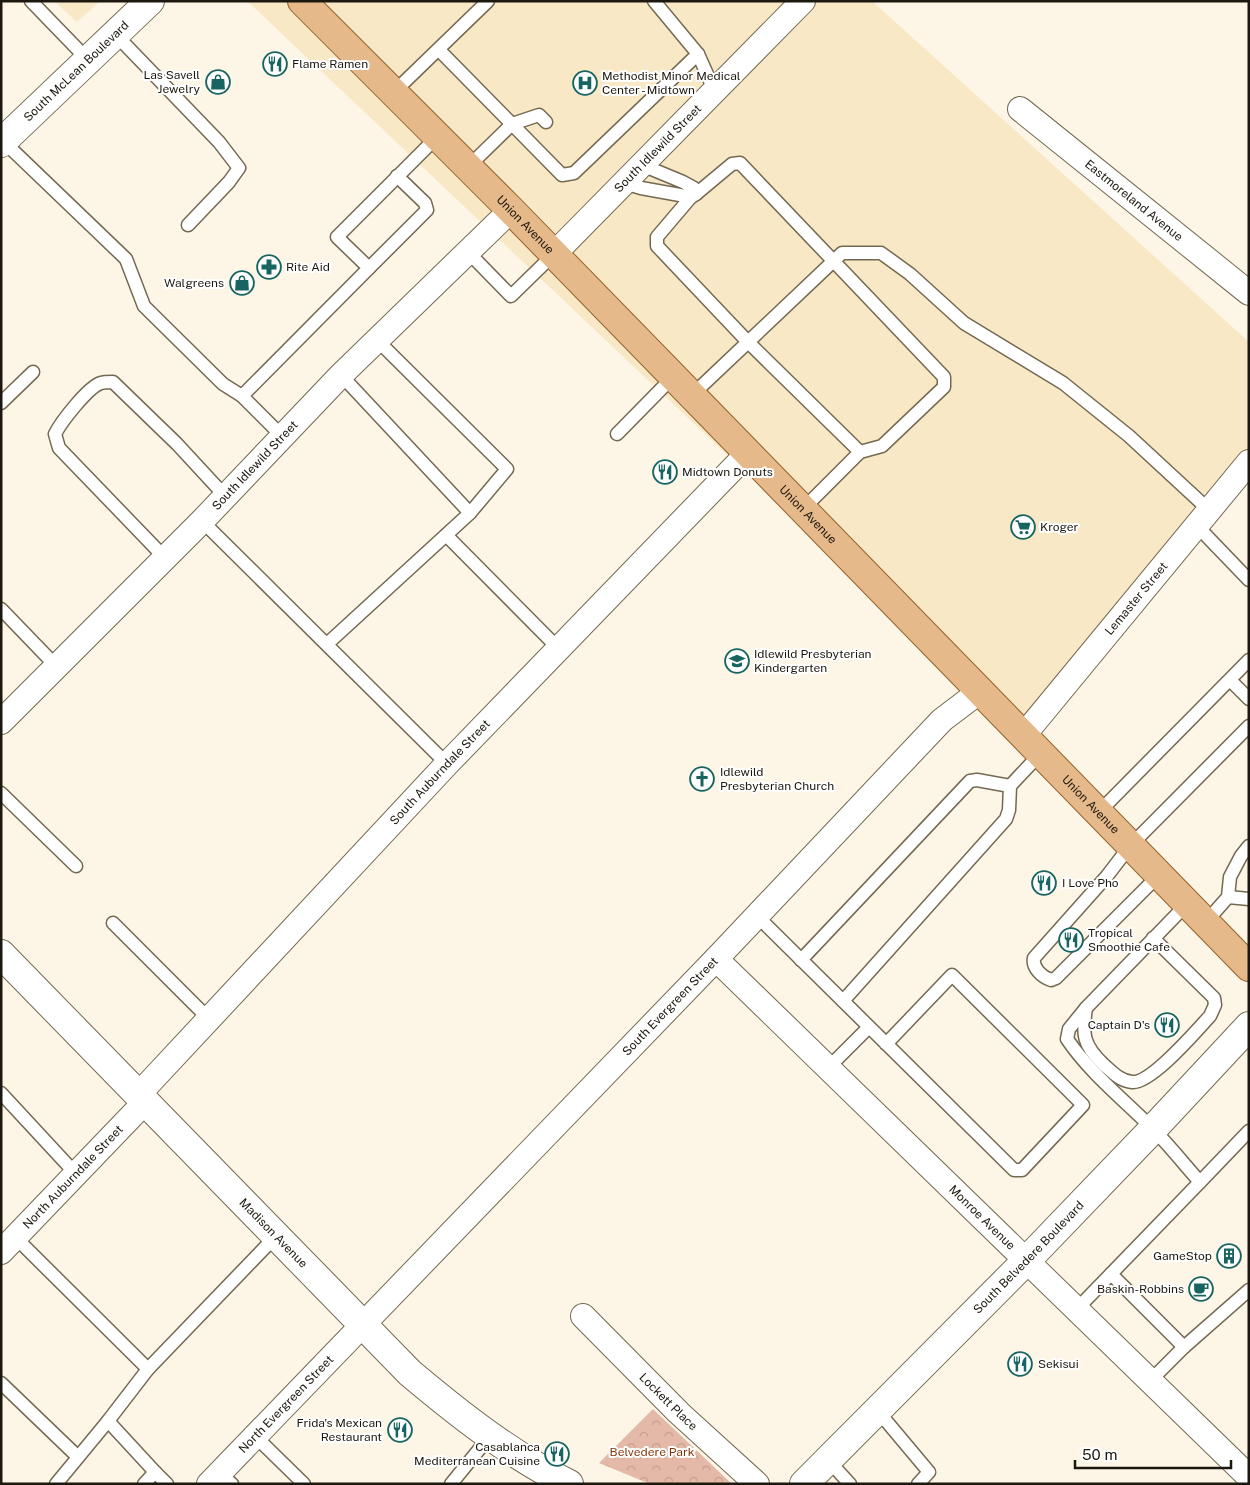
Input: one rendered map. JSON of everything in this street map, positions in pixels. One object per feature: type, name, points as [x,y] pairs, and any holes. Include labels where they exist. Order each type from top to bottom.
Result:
[{"type":"main road","name":"Union Avenue","points":[[302,1],[511,210],[979,692],[1249,966]]},
{"type":"street","name":"South McLean Boulevard","points":[[2,142],[150,1]]},
{"type":"street","name":"South Idlewild Street","points":[[554,254],[803,1]]},
{"type":"street","name":"Eastmoreland Avenue","points":[[1020,108],[1249,293]]},
{"type":"street","name":"South Idlewild Street","points":[[1,722],[202,521],[341,375],[511,210]]},
{"type":"street","name":"South Auburndale Street","points":[[142,1098],[209,1019],[447,764],[748,454]]},
{"type":"street","name":"Lemaster Street","points":[[1031,745],[1203,518],[1249,462]]},
{"type":"street","name":"South Evergreen Street","points":[[363,1324],[716,959],[942,720],[979,692]]},
{"type":"street","name":"Madison Avenue","points":[[1,954],[410,1373],[449,1406],[490,1436],[537,1467],[569,1484]]},
{"type":"street","name":"Monroe Avenue","points":[[716,959],[1249,1477]]},
{"type":"street","name":"South Belvedere Boulevard","points":[[804,1484],[1027,1260],[1249,1026]]},
{"type":"street","name":"North Auburndale Street","points":[[6,1244],[76,1174],[142,1098]]},
{"type":"street","name":"Lockett Place","points":[[583,1316],[679,1413],[757,1484]]},
{"type":"street","name":"North Evergreen Street","points":[[220,1480],[255,1436],[363,1324]]},
{"type":"lane","points":[[31,1],[89,61]]},
{"type":"lane","points":[[393,93],[488,1]]},
{"type":"lane","points":[[654,1],[698,54],[715,92]]},
{"type":"lane","points":[[116,35],[219,142],[239,168],[229,182],[188,225]]},
{"type":"lane","points":[[439,50],[562,175],[574,173],[581,158],[698,54]]},
{"type":"lane","points":[[468,168],[512,124],[539,115],[546,122]]},
{"type":"lane","points":[[369,268],[337,237],[437,137]]},
{"type":"lane","points":[[2,142],[126,259],[144,306],[223,384],[242,396],[283,437]]},
{"type":"lane","points":[[802,510],[860,452],[882,446],[944,387],[944,377],[740,163],[732,164],[694,195],[657,237],[656,246],[748,342],[860,452]]},
{"type":"lane","points":[[642,165],[694,188],[694,195]]},
{"type":"lane","points":[[242,396],[427,210],[425,203],[397,176]]},
{"type":"lane","points":[[624,183],[641,188],[694,195]]},
{"type":"lane","points":[[468,252],[511,296],[554,254]]},
{"type":"lane","points":[[617,434],[748,342],[842,253],[881,254],[910,274],[964,324],[1064,383],[1129,436],[1203,518],[1249,580]]},
{"type":"lane","points":[[327,644],[470,513],[508,469],[377,340]]},
{"type":"lane","points":[[1,403],[33,372]]},
{"type":"lane","points":[[341,375],[470,513]]},
{"type":"lane","points":[[165,558],[59,448],[55,434],[59,425],[92,387],[102,382],[113,382],[177,444],[226,496]]},
{"type":"lane","points":[[202,521],[447,764]]},
{"type":"lane","points":[[446,535],[558,649]]},
{"type":"lane","points":[[1,609],[56,666]]},
{"type":"lane","points":[[1098,813],[1249,660]]},
{"type":"lane","points":[[1230,680],[1249,699]]},
{"type":"lane","points":[[1159,875],[1056,978],[1051,980],[1046,978],[1035,968],[1034,958],[1108,876],[1130,846],[1249,726]]},
{"type":"lane","points":[[843,1000],[1006,819],[1009,810],[1010,786],[1031,745]]},
{"type":"lane","points":[[801,960],[970,781],[977,780],[1010,786]]},
{"type":"lane","points":[[1,793],[76,866]]},
{"type":"lane","points":[[1206,923],[1228,897],[1230,877],[1241,856],[1249,846]]},
{"type":"lane","points":[[1228,897],[1249,899]]},
{"type":"lane","points":[[1187,904],[1086,1008],[1069,1029],[1067,1039],[1097,1076],[1153,1129],[1200,1182]]},
{"type":"lane","points":[[757,916],[843,1000],[886,1044],[1014,1170],[1022,1170],[1083,1105],[952,975],[886,1044]]},
{"type":"lane","points":[[113,923],[209,1019]]},
{"type":"lane","points":[[1086,1008],[1084,1024],[1086,1045],[1120,1079],[1132,1082],[1141,1082],[1156,1072],[1210,1016],[1215,1005],[1214,998],[1153,938]]},
{"type":"lane","points":[[828,1068],[869,1027]]},
{"type":"lane","points":[[1,1093],[76,1174]]},
{"type":"lane","points":[[1076,1310],[1249,1131]]},
{"type":"lane","points":[[56,1484],[148,1369],[276,1236]]},
{"type":"lane","points":[[6,1244],[148,1369]]},
{"type":"lane","points":[[1111,1274],[1184,1347]]},
{"type":"lane","points":[[1150,1381],[1184,1347],[1249,1290]]},
{"type":"lane","points":[[1,1383],[78,1457]]},
{"type":"lane","points":[[878,1410],[929,1472],[918,1484]]},
{"type":"lane","points":[[108,1421],[166,1484]]},
{"type":"lane","points":[[255,1436],[304,1484]]},
{"type":"lane","points":[[455,1482],[490,1436]]},
{"type":"lane","points":[[828,1460],[850,1484]]},
{"type":"lane","points":[[144,1484],[155,1472]]},
{"type":"shaded area","points":[[54,1],[100,1],[77,22]]},
{"type":"shaded area","points":[[247,1],[872,1],[1249,342],[1249,454],[1019,731]]},
{"type":"green space","name":"Belvedere Park","points":[[653,1409],[732,1484],[650,1484],[599,1463]]},
{"type":"place","name":"Flame Ramen","points":[[275,64]]},
{"type":"place","name":"Las Savell Jewelry","points":[[218,82]]},
{"type":"place","name":"Methodist Minor Medical Center - Midtown","points":[[585,83]]},
{"type":"place","name":"Rite Aid","points":[[269,267]]},
{"type":"place","name":"Walgreens","points":[[242,283]]},
{"type":"place","name":"Midtown Donuts","points":[[665,472]]},
{"type":"place","name":"Kroger","points":[[1023,527]]},
{"type":"place","name":"Idlewild Presbyterian Kindergarten","points":[[737,661]]},
{"type":"place","name":"Idlewild Presbyterian Church","points":[[702,779]]},
{"type":"place","name":"I Love Pho","points":[[1044,883]]},
{"type":"place","name":"Tropical Smoothie Cafe","points":[[1071,940]]},
{"type":"place","name":"Captain D's","points":[[1167,1025]]},
{"type":"place","name":"GameStop","points":[[1229,1256]]},
{"type":"place","name":"Baskin-Robbins","points":[[1201,1289]]},
{"type":"place","name":"Sekisui","points":[[1020,1364]]},
{"type":"place","name":"Frida's Mexican Restaurant","points":[[400,1430]]},
{"type":"place","name":"Casablanca Mediterranean Cuisine","points":[[557,1454]]}]
